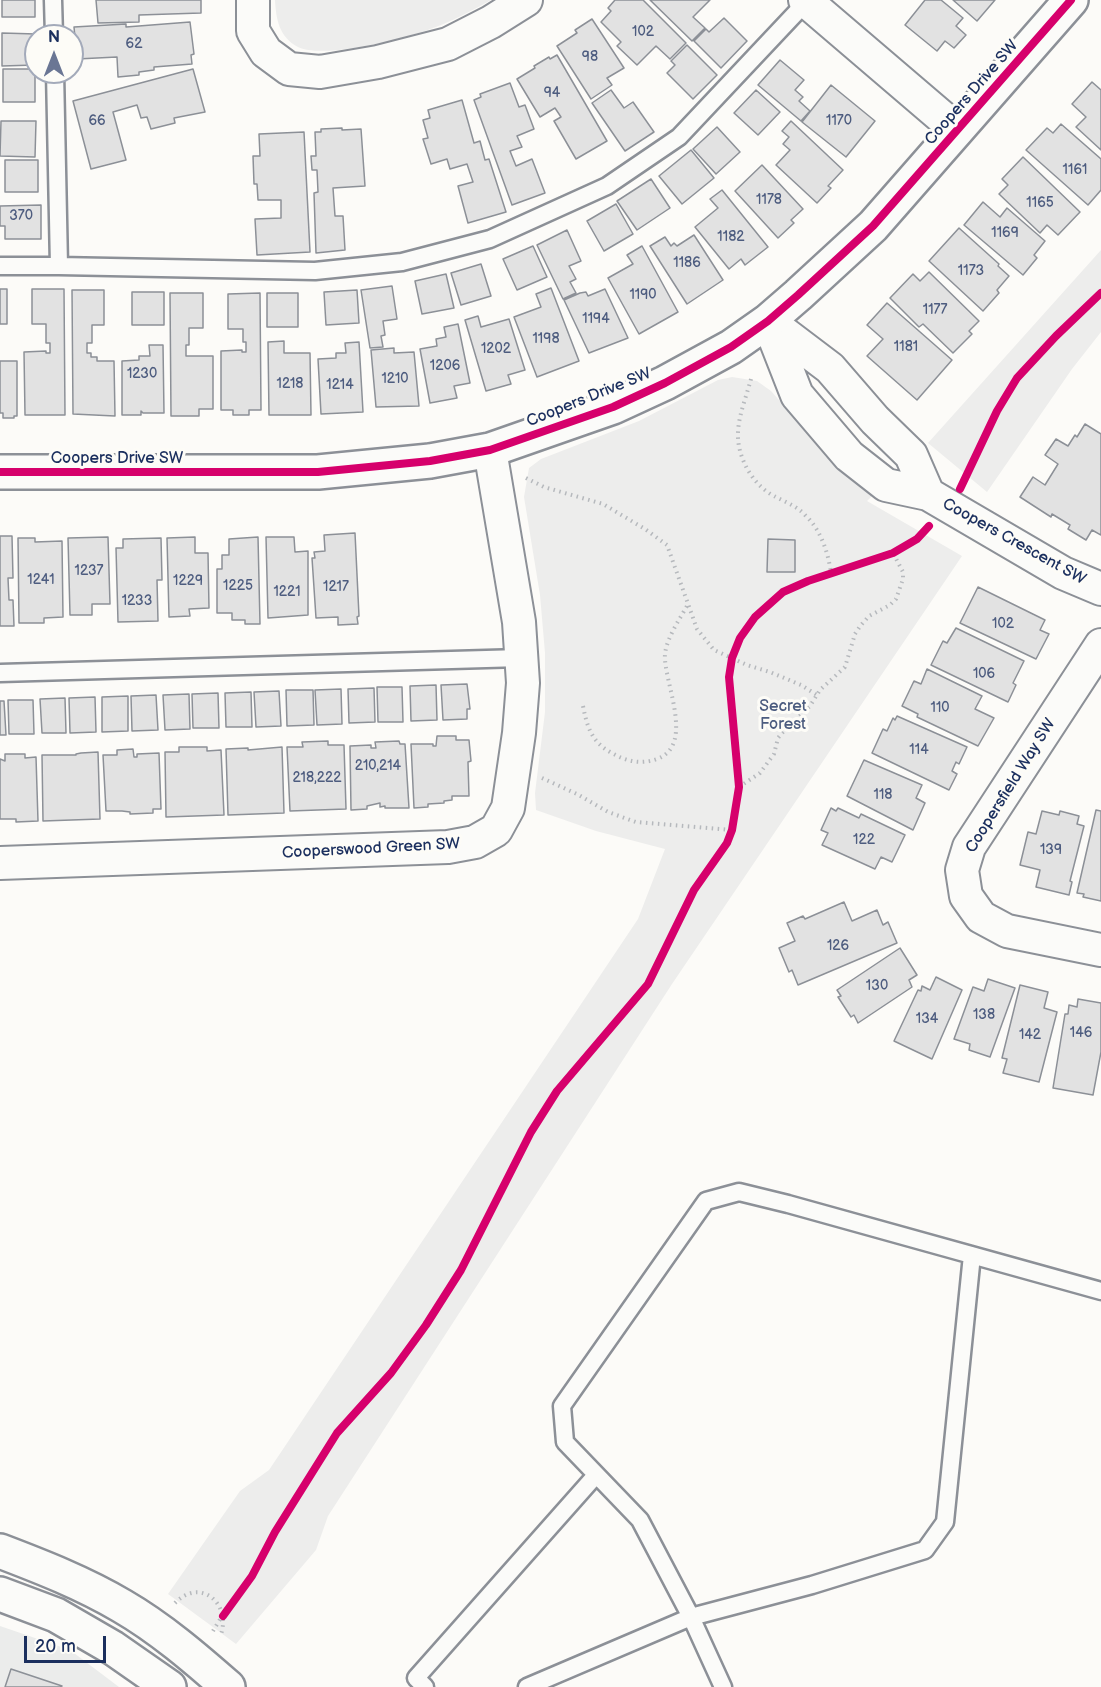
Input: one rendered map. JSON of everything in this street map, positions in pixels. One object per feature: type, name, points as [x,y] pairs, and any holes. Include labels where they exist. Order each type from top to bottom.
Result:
[{"type":"street","points":[[253,0],[253,31],[266,52],[290,69],[320,72],[378,62],[448,44],[491,22],[526,0]]},
{"type":"street","name":"Coopers Drive SW","points":[[0,472],[318,472],[430,461],[490,450],[613,407],[665,383],[731,346],[768,321],[873,226],[1071,0]]},
{"type":"street","points":[[807,1],[957,130]]},
{"type":"street","name":"Coopers Crescent SW","points":[[768,321],[797,395],[849,456],[886,485],[928,494],[1063,573],[1101,589]]},
{"type":"street","name":"Coopers Crescent SW","points":[[768,321],[830,368],[875,420],[911,455],[928,494]]},
{"type":"street","name":"Cooperswood Green SW","points":[[0,863],[448,847],[476,842],[496,830],[508,808],[522,693],[519,622],[490,450]]},
{"type":"street","name":"Coopersfield Way SW","points":[[1101,645],[969,847],[962,870],[966,896],[981,917],[1007,931],[1101,950]]},
{"type":"street","points":[[0,1551],[62,1575],[122,1606],[193,1656],[228,1687]]},
{"type":"street","points":[[0,1594],[56,1615],[113,1648],[169,1687]]},
{"type":"lane","points":[[53,0],[54,24]]},
{"type":"lane","points":[[0,266],[315,271],[402,262],[490,238],[608,186],[679,138],[807,1]]},
{"type":"lane","points":[[55,84],[59,266]]},
{"type":"lane","points":[[0,674],[521,658]]},
{"type":"lane","points":[[723,1687],[691,1617],[640,1520],[565,1442],[562,1406],[706,1201],[740,1192],[1101,1291]]},
{"type":"lane","points":[[527,1687],[691,1617],[812,1585],[925,1550],[945,1522],[972,1255]]},
{"type":"lane","points":[[425,1687],[416,1677],[596,1475]]},
{"type":"path","points":[[751,380],[738,435],[739,448],[747,469],[768,492],[793,505],[814,525],[828,551],[827,574],[840,570]]},
{"type":"path","points":[[526,478],[544,487],[603,504],[667,545],[697,629],[714,650],[801,685],[817,695]]},
{"type":"path","points":[[885,556],[901,548]]},
{"type":"path","points":[[739,786],[760,773],[774,754],[778,738],[782,733],[845,667],[855,634],[861,625],[869,616],[890,605],[896,599],[903,572],[893,553]]},
{"type":"path","points":[[583,706],[591,735],[603,748],[628,761],[646,763],[664,757],[674,741],[676,714],[665,656],[667,645],[688,603]]},
{"type":"path","points":[[730,668],[736,648]]},
{"type":"path","points":[[514,768],[577,794],[608,812],[636,822],[731,834],[734,819]]},
{"type":"path","points":[[737,798],[739,776]]},
{"type":"path","points":[[175,1603],[183,1595],[194,1592],[204,1593],[218,1602],[224,1628],[220,1637]]},
{"type":"path","points":[[213,1631],[229,1608]]},
{"type":"shaded area","points":[[0,1626],[70,1650],[119,1687],[0,1687]]},
{"type":"green space","points":[[275,0],[491,0],[428,30],[391,41],[328,51],[311,50],[292,43],[280,27]]},
{"type":"green space","points":[[1101,250],[1101,332],[1072,369],[987,492],[928,443]]},
{"type":"green space","name":"Secret Forest","points":[[732,377],[757,381],[771,391],[823,450],[873,495],[867,501],[962,556],[672,984],[328,1516],[316,1550],[236,1644],[168,1594],[240,1491],[269,1470],[638,919],[665,849],[596,831],[536,810],[535,793],[545,712],[545,653],[540,595],[524,497],[529,468],[541,459],[639,421],[718,380]]},
{"type":"building","points":[[2,0],[35,0],[35,17],[2,17]]},
{"type":"building","points":[[96,0],[201,0],[201,13],[139,15],[139,22],[98,23]]},
{"type":"building","points":[[615,0],[643,0],[686,43],[670,59],[656,46],[637,65],[617,46],[621,42],[601,22],[611,11],[608,8]]},
{"type":"building","points":[[650,0],[710,0],[693,17],[705,28],[692,41]]},
{"type":"building","points":[[925,0],[941,0],[963,18],[956,26],[966,35],[954,48],[945,41],[937,51],[905,25]]},
{"type":"building","points":[[953,0],[995,0],[977,21]]},
{"type":"building","points":[[724,18],[747,41],[721,68],[694,41],[706,29],[709,32]]},
{"type":"building","points":[[592,19],[624,68],[607,78],[612,85],[591,99],[557,46],[577,33],[575,30]]},
{"type":"building","points":[[190,22],[194,54],[191,55],[192,64],[154,67],[154,70],[139,72],[139,75],[118,77],[117,57],[84,59],[84,26],[126,24],[126,27]]},
{"type":"building","points":[[2,33],[24,34],[24,65],[2,66]]},
{"type":"building","points":[[687,45],[717,75],[693,99],[667,73],[675,65],[671,61]]},
{"type":"building","points":[[557,55],[607,141],[576,159],[554,121],[561,117],[555,108],[540,117],[517,79],[549,57],[550,59]]},
{"type":"building","points":[[780,60],[804,80],[795,90],[803,97],[799,101],[810,111],[801,121],[758,85]]},
{"type":"building","points":[[3,69],[24,69],[24,84],[35,84],[35,102],[3,102]]},
{"type":"building","points":[[193,69],[205,112],[174,118],[175,123],[151,129],[147,117],[141,118],[137,105],[113,112],[126,160],[91,169],[73,101]]},
{"type":"building","points":[[1092,82],[1101,90],[1101,150],[1076,127],[1086,117],[1072,104]]},
{"type":"building","points":[[510,83],[519,107],[525,105],[534,129],[517,136],[522,147],[510,151],[516,166],[532,159],[545,193],[512,205],[474,100],[481,97],[480,94]]},
{"type":"building","points":[[831,85],[875,121],[846,157],[802,122]]},
{"type":"building","points":[[611,90],[624,108],[633,102],[654,132],[625,151],[592,103]]},
{"type":"building","points":[[756,90],[780,112],[758,135],[734,113]]},
{"type":"building","points":[[462,100],[474,143],[480,141],[485,160],[489,159],[506,212],[468,223],[458,186],[473,182],[467,164],[450,169],[447,159],[431,164],[423,139],[428,138],[423,120],[430,118],[428,110]]},
{"type":"building","points":[[1,121],[36,121],[35,157],[0,156]]},
{"type":"building","points":[[791,121],[843,170],[828,186],[831,188],[817,203],[776,165],[790,150],[783,144],[789,137],[782,131]]},
{"type":"building","points":[[1061,124],[1101,159],[1101,190],[1088,205],[1026,150],[1047,128],[1053,133]]},
{"type":"building","points":[[717,127],[740,152],[716,174],[693,149]]},
{"type":"building","points":[[342,128],[342,130],[361,129],[365,186],[333,188],[335,216],[343,216],[345,250],[316,253],[314,193],[318,192],[317,170],[312,170],[311,156],[316,156],[315,132],[321,132],[321,129]]},
{"type":"building","points":[[304,132],[310,252],[257,255],[255,219],[281,218],[281,200],[258,200],[257,184],[254,184],[253,156],[260,156],[259,134]]},
{"type":"building","points":[[691,150],[714,178],[682,204],[659,176]]},
{"type":"building","points":[[1023,157],[1080,212],[1058,235],[1047,225],[1040,233],[999,194],[1008,185],[1002,179]]},
{"type":"building","points":[[5,160],[38,160],[38,192],[5,192]]},
{"type":"building","points":[[762,165],[803,209],[791,220],[794,223],[778,238],[735,191]]},
{"type":"building","points":[[651,179],[670,208],[637,230],[617,201]]},
{"type":"building","points":[[722,190],[768,247],[745,265],[741,259],[729,269],[695,227],[718,208],[710,199]]},
{"type":"building","points":[[983,202],[1000,217],[1007,208],[1045,241],[1034,255],[1037,258],[1023,275],[964,225]]},
{"type":"building","points":[[616,204],[633,234],[604,251],[587,221]]},
{"type":"building","points":[[41,205],[41,239],[5,239],[5,226],[0,226],[0,206]]},
{"type":"building","points":[[959,228],[1009,276],[997,290],[999,293],[983,311],[929,261]]},
{"type":"building","points":[[567,230],[581,261],[569,266],[576,279],[570,282],[576,293],[563,299],[537,245]]},
{"type":"building","points":[[694,235],[723,280],[687,304],[650,246],[665,237],[671,246],[674,243],[677,246]]},
{"type":"building","points":[[533,246],[547,277],[517,290],[503,259]]},
{"type":"building","points":[[642,246],[678,312],[639,334],[608,278],[633,264],[627,255]]},
{"type":"building","points":[[481,264],[491,296],[461,305],[451,273]]},
{"type":"building","points":[[929,272],[979,321],[969,331],[972,334],[953,353],[923,324],[919,327],[890,298],[913,274],[920,281]]},
{"type":"building","points":[[446,274],[454,308],[422,314],[415,281]]},
{"type":"building","points":[[392,286],[397,319],[383,321],[385,335],[381,336],[383,347],[370,348],[361,290]]},
{"type":"building","points":[[551,288],[579,361],[537,377],[514,317],[541,307],[536,294]]},
{"type":"building","points":[[0,289],[7,289],[7,324],[0,324]]},
{"type":"building","points":[[32,289],[64,289],[65,415],[25,415],[24,352],[46,351],[50,353],[50,343],[46,343],[46,324],[32,324]]},
{"type":"building","points":[[605,289],[628,338],[589,353],[564,300],[580,293],[586,292],[588,296]]},
{"type":"building","points":[[72,290],[104,290],[104,325],[92,325],[92,343],[87,343],[87,353],[91,353],[91,357],[97,357],[97,361],[114,361],[115,416],[73,414]]},
{"type":"building","points":[[357,290],[359,323],[326,325],[324,292]]},
{"type":"building","points":[[132,292],[164,292],[164,325],[132,325]]},
{"type":"building","points":[[170,293],[203,293],[203,328],[189,328],[189,345],[186,345],[186,356],[213,356],[213,409],[199,409],[199,416],[171,416]]},
{"type":"building","points":[[260,293],[261,410],[249,410],[249,415],[233,415],[233,410],[221,410],[221,351],[242,350],[246,352],[246,342],[243,342],[243,329],[228,329],[228,294]]},
{"type":"building","points":[[267,293],[298,293],[298,327],[267,327]]},
{"type":"building","points":[[887,303],[952,360],[917,400],[867,356],[883,339],[867,325]]},
{"type":"building","points":[[478,316],[481,327],[509,319],[525,370],[508,375],[511,384],[486,391],[465,320]]},
{"type":"building","points":[[458,324],[470,383],[454,386],[457,398],[430,403],[420,349],[437,346],[436,339],[446,337],[444,327]]},
{"type":"building","points":[[284,341],[284,353],[310,353],[311,415],[269,415],[268,342]]},
{"type":"building","points":[[359,342],[363,412],[321,414],[318,359],[336,358],[336,353],[346,353],[345,343]]},
{"type":"building","points":[[149,345],[163,345],[164,413],[143,413],[141,411],[141,415],[122,415],[122,361],[139,360],[139,356],[150,356]]},
{"type":"building","points":[[394,348],[394,353],[414,352],[419,406],[376,407],[371,350]]},
{"type":"building","points":[[0,361],[17,361],[17,416],[14,418],[3,418],[3,413],[0,413]]},
{"type":"building","points":[[1085,424],[1101,434],[1101,535],[1092,530],[1086,540],[1068,529],[1070,525],[1052,514],[1051,517],[1020,497],[1033,477],[1045,485],[1058,464],[1045,455],[1056,439],[1068,446]]},
{"type":"building","points":[[355,533],[358,624],[338,625],[338,617],[316,618],[312,558],[315,558],[314,552],[325,551],[324,535]]},
{"type":"building","points":[[0,536],[12,536],[13,578],[8,578],[9,600],[13,600],[14,626],[0,626]]},
{"type":"building","points":[[108,537],[110,604],[92,604],[92,615],[70,615],[68,538]]},
{"type":"building","points":[[195,537],[195,553],[208,553],[209,608],[189,609],[190,616],[169,617],[167,538]]},
{"type":"building","points":[[258,537],[260,624],[245,624],[245,620],[232,620],[232,613],[217,613],[217,569],[222,569],[222,555],[229,555],[229,539]]},
{"type":"building","points":[[266,537],[294,537],[295,552],[308,551],[308,615],[268,618]]},
{"type":"building","points":[[18,538],[35,538],[35,542],[62,541],[63,617],[44,618],[44,623],[19,623]]},
{"type":"building","points":[[161,538],[162,580],[157,580],[158,621],[118,622],[116,548],[123,548],[123,539]]},
{"type":"building","points":[[768,539],[795,540],[795,572],[767,572]]},
{"type":"building","points":[[978,587],[1045,620],[1040,630],[1049,634],[1036,659],[960,623]]},
{"type":"building","points":[[956,628],[1024,661],[1013,683],[1016,685],[1008,702],[931,665],[943,641],[947,643]]},
{"type":"building","points":[[927,669],[982,696],[975,709],[994,718],[978,746],[917,717],[918,714],[902,706],[914,681],[921,684]]},
{"type":"building","points":[[467,684],[470,709],[467,709],[467,719],[443,720],[441,685]]},
{"type":"building","points":[[436,685],[437,720],[411,721],[410,686]]},
{"type":"building","points":[[377,687],[402,687],[403,722],[378,722]]},
{"type":"building","points":[[374,688],[375,722],[349,723],[348,689]]},
{"type":"building","points":[[341,689],[342,724],[317,725],[315,690]]},
{"type":"building","points":[[286,690],[313,690],[314,725],[287,726]]},
{"type":"building","points":[[279,691],[281,726],[256,727],[254,692]]},
{"type":"building","points":[[251,692],[252,727],[226,727],[225,693]]},
{"type":"building","points":[[218,693],[219,728],[193,728],[192,694]]},
{"type":"building","points":[[189,694],[190,729],[165,730],[163,695]]},
{"type":"building","points":[[156,695],[158,730],[132,731],[131,696]]},
{"type":"building","points":[[128,696],[128,731],[102,732],[102,697]]},
{"type":"building","points":[[95,697],[96,732],[70,733],[69,698]]},
{"type":"building","points":[[65,698],[66,733],[42,733],[40,699]]},
{"type":"building","points":[[8,700],[33,700],[34,734],[9,734]]},
{"type":"building","points":[[0,701],[4,701],[6,735],[0,735]]},
{"type":"building","points":[[897,716],[967,747],[959,764],[956,762],[952,771],[957,774],[949,790],[872,753],[883,729],[887,731],[893,718],[895,720]]},
{"type":"building","points":[[437,736],[456,736],[456,740],[469,740],[471,761],[468,762],[469,796],[452,796],[452,800],[444,801],[444,803],[414,808],[411,744],[436,746]]},
{"type":"building","points":[[328,741],[328,745],[344,745],[346,809],[290,811],[287,747],[303,747],[302,742]]},
{"type":"building","points":[[399,741],[400,744],[405,744],[409,808],[385,808],[385,806],[380,807],[380,803],[367,806],[367,809],[351,810],[350,746],[371,745],[371,748],[376,748],[375,742]]},
{"type":"building","points":[[179,747],[207,747],[207,751],[221,750],[224,815],[166,817],[165,752],[179,752]]},
{"type":"building","points":[[282,747],[284,813],[228,815],[226,749]]},
{"type":"building","points":[[133,749],[134,757],[137,757],[137,754],[159,753],[161,809],[153,809],[153,813],[130,814],[130,812],[122,811],[106,811],[103,755],[117,755],[117,750]]},
{"type":"building","points":[[98,752],[100,819],[43,821],[42,755],[76,755]]},
{"type":"building","points":[[5,754],[25,754],[25,758],[36,757],[38,821],[16,822],[16,819],[0,819],[0,759],[5,761]]},
{"type":"building","points":[[864,760],[922,785],[916,798],[925,803],[913,830],[847,796]]},
{"type":"building","points":[[831,808],[836,811],[838,808],[859,818],[861,814],[905,835],[892,862],[881,857],[875,869],[822,845],[828,833],[821,830]]},
{"type":"building","points":[[1096,810],[1101,811],[1101,901],[1083,897],[1084,894],[1077,893]]},
{"type":"building","points":[[1042,811],[1059,815],[1060,811],[1079,816],[1077,824],[1084,826],[1070,881],[1072,882],[1069,895],[1036,887],[1040,870],[1020,865],[1028,832],[1036,834]]},
{"type":"building","points":[[844,902],[852,921],[877,910],[883,925],[888,922],[897,943],[798,985],[792,970],[789,972],[779,948],[795,941],[787,923],[803,916],[805,919]]},
{"type":"building","points":[[900,948],[917,975],[909,980],[912,987],[858,1023],[854,1015],[851,1017],[838,997],[841,996],[837,990]]},
{"type":"building","points":[[936,977],[962,990],[932,1059],[894,1041],[918,990],[921,991],[922,986],[930,990]]},
{"type":"building","points":[[988,979],[1015,988],[990,1057],[969,1050],[970,1044],[954,1039],[973,987],[984,991]]},
{"type":"building","points":[[1020,985],[1048,992],[1044,1008],[1057,1012],[1039,1082],[1003,1073],[1007,1059],[1002,1058]]},
{"type":"building","points":[[1078,999],[1101,1003],[1101,1052],[1093,1095],[1053,1088],[1065,1014],[1068,1014],[1069,1005],[1077,1007]]},
{"type":"building","points":[[11,1669],[62,1686],[5,1687]]},
{"type":"cycle path","points":[[0,472],[318,472],[430,461],[490,450],[613,407],[665,383],[731,347],[768,321],[798,295],[873,226],[1071,0]]},
{"type":"cycle path","points":[[960,489],[997,411],[1017,378],[1101,293]]},
{"type":"cycle path","points":[[223,1616],[252,1576],[275,1532],[337,1433],[391,1373],[426,1325],[461,1270],[531,1132],[557,1091],[648,984],[694,890],[727,843],[732,830],[739,787],[729,677],[732,658],[740,638],[755,617],[783,592],[808,581],[893,553],[917,539],[929,526]]}]
